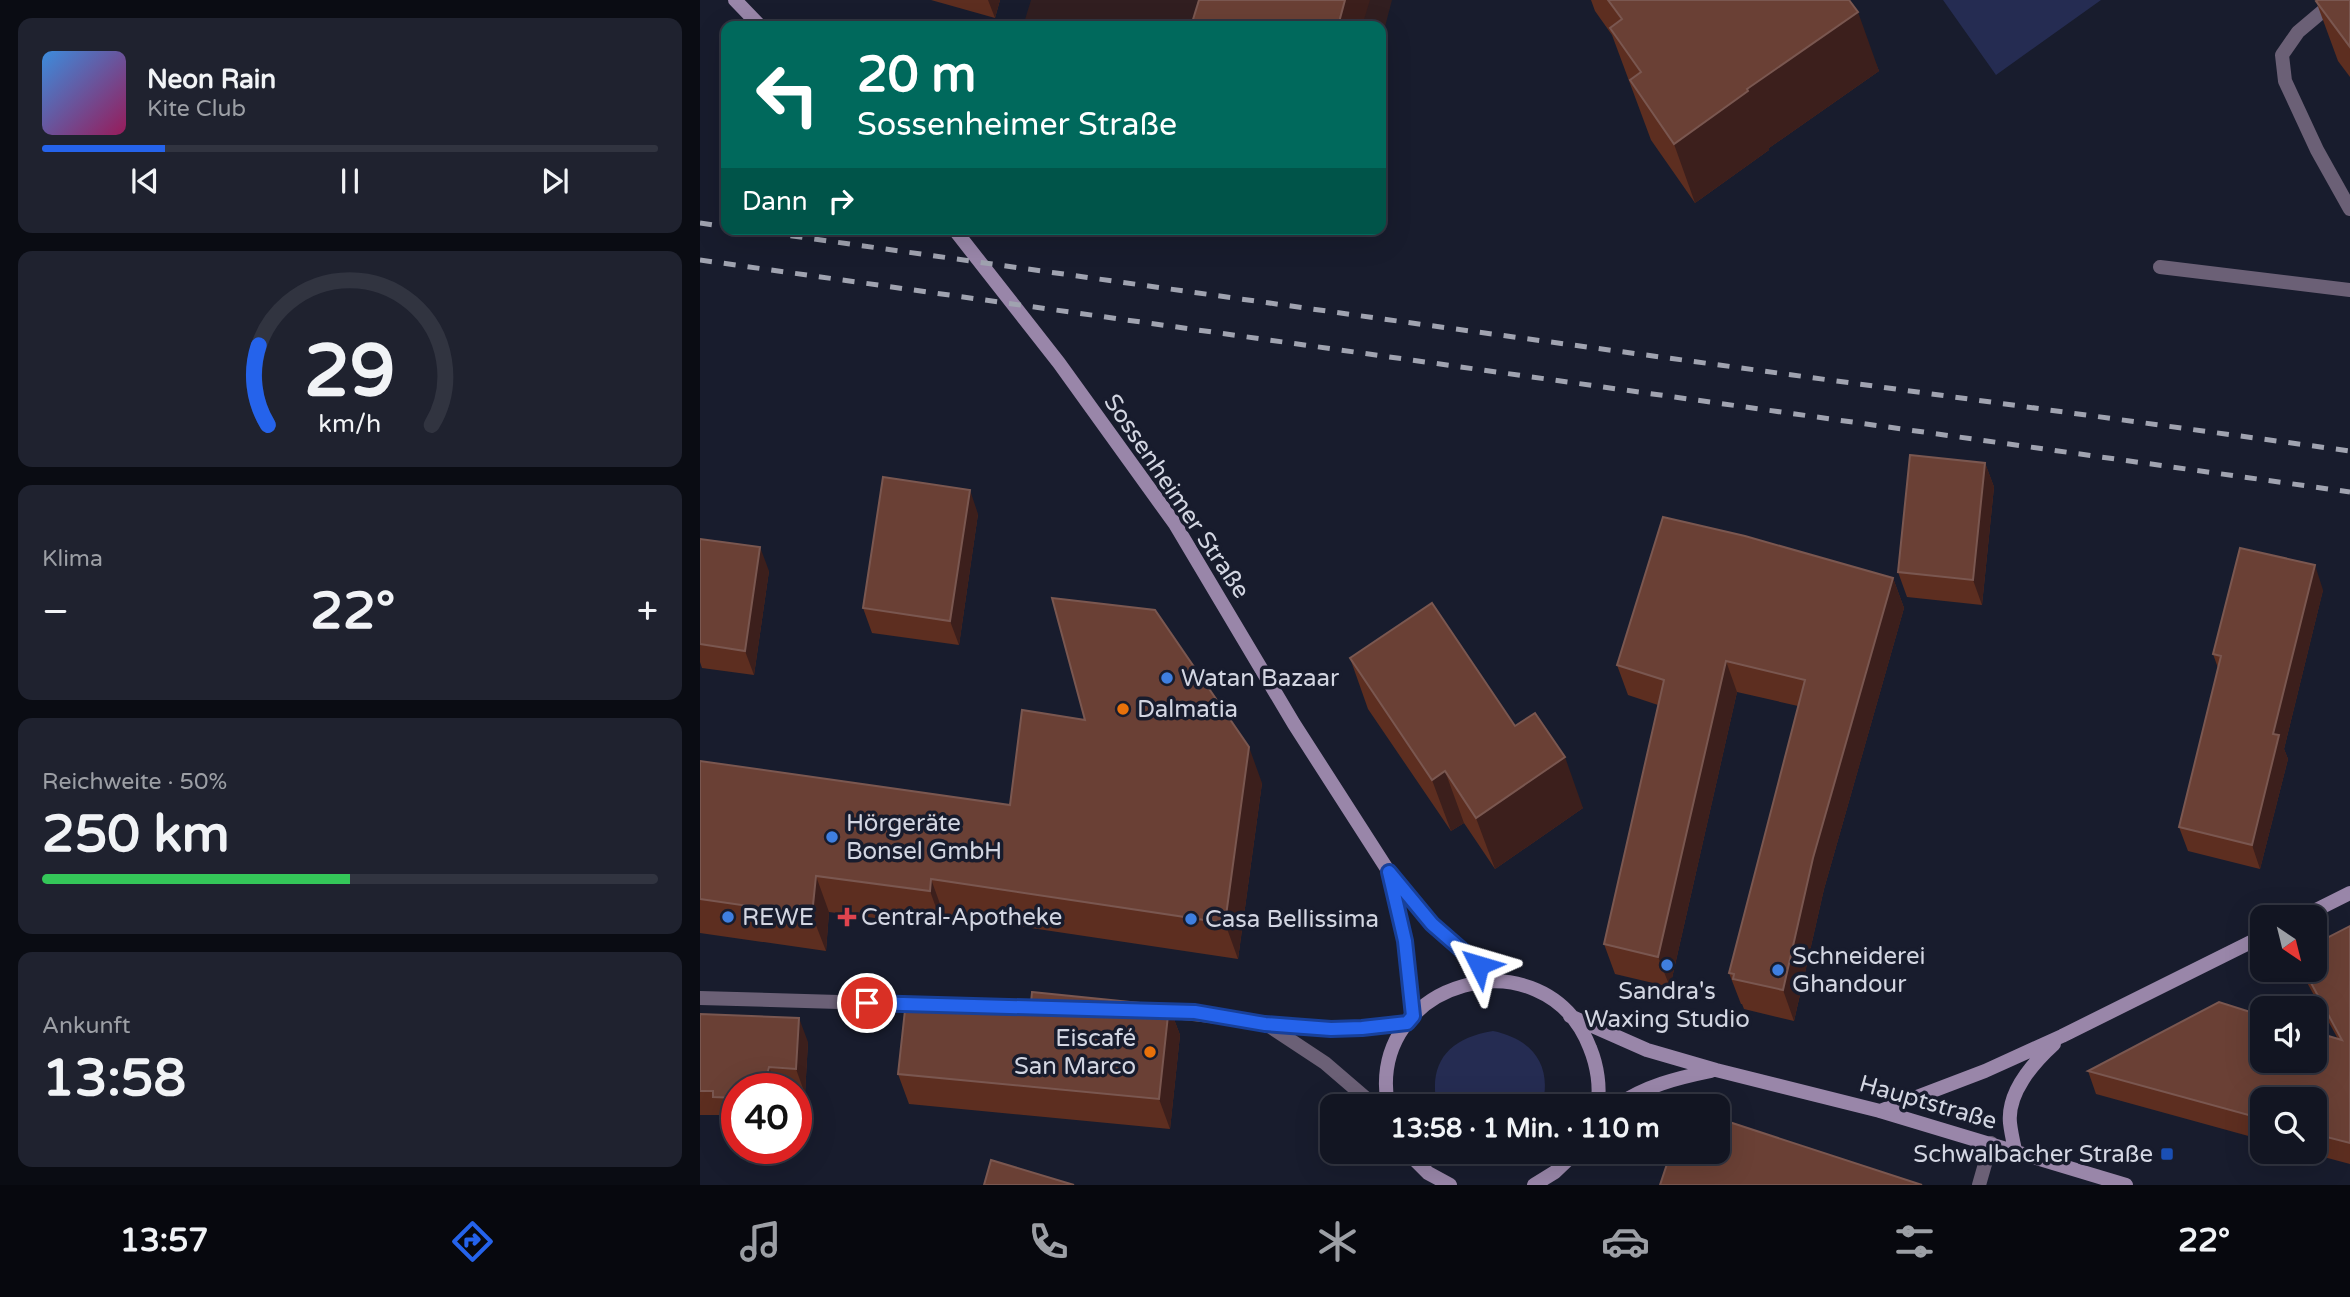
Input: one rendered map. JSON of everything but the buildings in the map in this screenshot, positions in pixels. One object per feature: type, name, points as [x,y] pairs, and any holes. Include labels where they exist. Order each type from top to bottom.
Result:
[{"type":"street","points":[[735,0],[755,21]]},
{"type":"street","points":[[2336,0],[2298,32],[2282,55],[2285,80],[2317,150],[2350,209]]},
{"type":"street","name":"Sossenheimer Straße","points":[[959,235],[1059,363],[1174,524],[1294,724],[1389,872],[1432,924],[1498,981]]},
{"type":"street","points":[[2161,267],[2350,290]]},
{"type":"street","name":"Sossenheimer Straße","points":[[1389,872],[1405,941],[1410,1020]]},
{"type":"street","points":[[2326,905],[2350,893]]},
{"type":"street","points":[[1880,1111],[1985,1071],[2062,1036],[2250,942]]},
{"type":"street","name":"Hauptstraße","points":[[1387,1094],[1385,1075],[1396,1038],[1410,1020],[1422,1006],[1444,992],[1478,981],[1518,984],[1537,991],[1555,1002],[1570,1016],[1586,1037],[1593,1055],[1598,1075],[1597,1094]]},
{"type":"street","points":[[700,998],[1061,1008]]},
{"type":"street","points":[[1143,1010],[1195,1012],[1265,1024],[1331,1029],[1362,1028],[1410,1020]]},
{"type":"street","name":"Hauptstraße","points":[[1570,1016],[1647,1050],[1880,1111],[2126,1185]]},
{"type":"street","points":[[1265,1024],[1325,1063],[1361,1094]]},
{"type":"street","points":[[2015,1150],[2009,1120],[2014,1097],[2041,1055],[2062,1036]]},
{"type":"street","name":"Hauptstraße","points":[[1639,1094],[1679,1077],[1716,1070]]},
{"type":"street","points":[[1979,1185],[1991,1143]]},
{"type":"street","points":[[1419,1164],[1428,1173],[1449,1185]]},
{"type":"street","points":[[1534,1185],[1552,1178],[1565,1164]]},
{"type":"shaded area","points":[[1031,0],[1392,0],[1386,23],[1025,21]]},
{"type":"shaded area","points":[[1943,0],[2101,0],[1996,75]]},
{"type":"shaded area","points":[[1493,1031],[1519,1040],[1529,1047],[1542,1066],[1544,1094],[1436,1094],[1436,1077],[1445,1055],[1464,1039]]},
{"type":"railway","points":[[700,223],[721,226]]},
{"type":"railway","points":[[786,235],[2350,451]]},
{"type":"railway","points":[[700,260],[2350,492]]},
{"type":"place","name":"Watan Bazaar","points":[[1167,678]]},
{"type":"place","name":"Dalmatia","points":[[1123,709]]},
{"type":"place","name":"Hörgeräte Bonsel GmbH","points":[[832,837]]},
{"type":"place","name":"REWE","points":[[728,917]]},
{"type":"place","name":"Central-Apotheke","points":[[847,917]]},
{"type":"place","name":"Casa Bellissima","points":[[1191,919]]},
{"type":"place","name":"Sandra's Waxing Studio","points":[[1667,965]]},
{"type":"place","name":"Schneiderei Ghandour","points":[[1778,970]]},
{"type":"place","name":"Eiscafé San Marco","points":[[1150,1052]]},
{"type":"place","name":"Schwalbacher Straße","points":[[2167,1154]]},
{"type":"route","points":[[867,1003],[1195,1012],[1265,1024],[1331,1029],[1407,1023],[1413,1016],[1409,974],[1405,941],[1389,872],[1432,924],[1479,965]]}]
